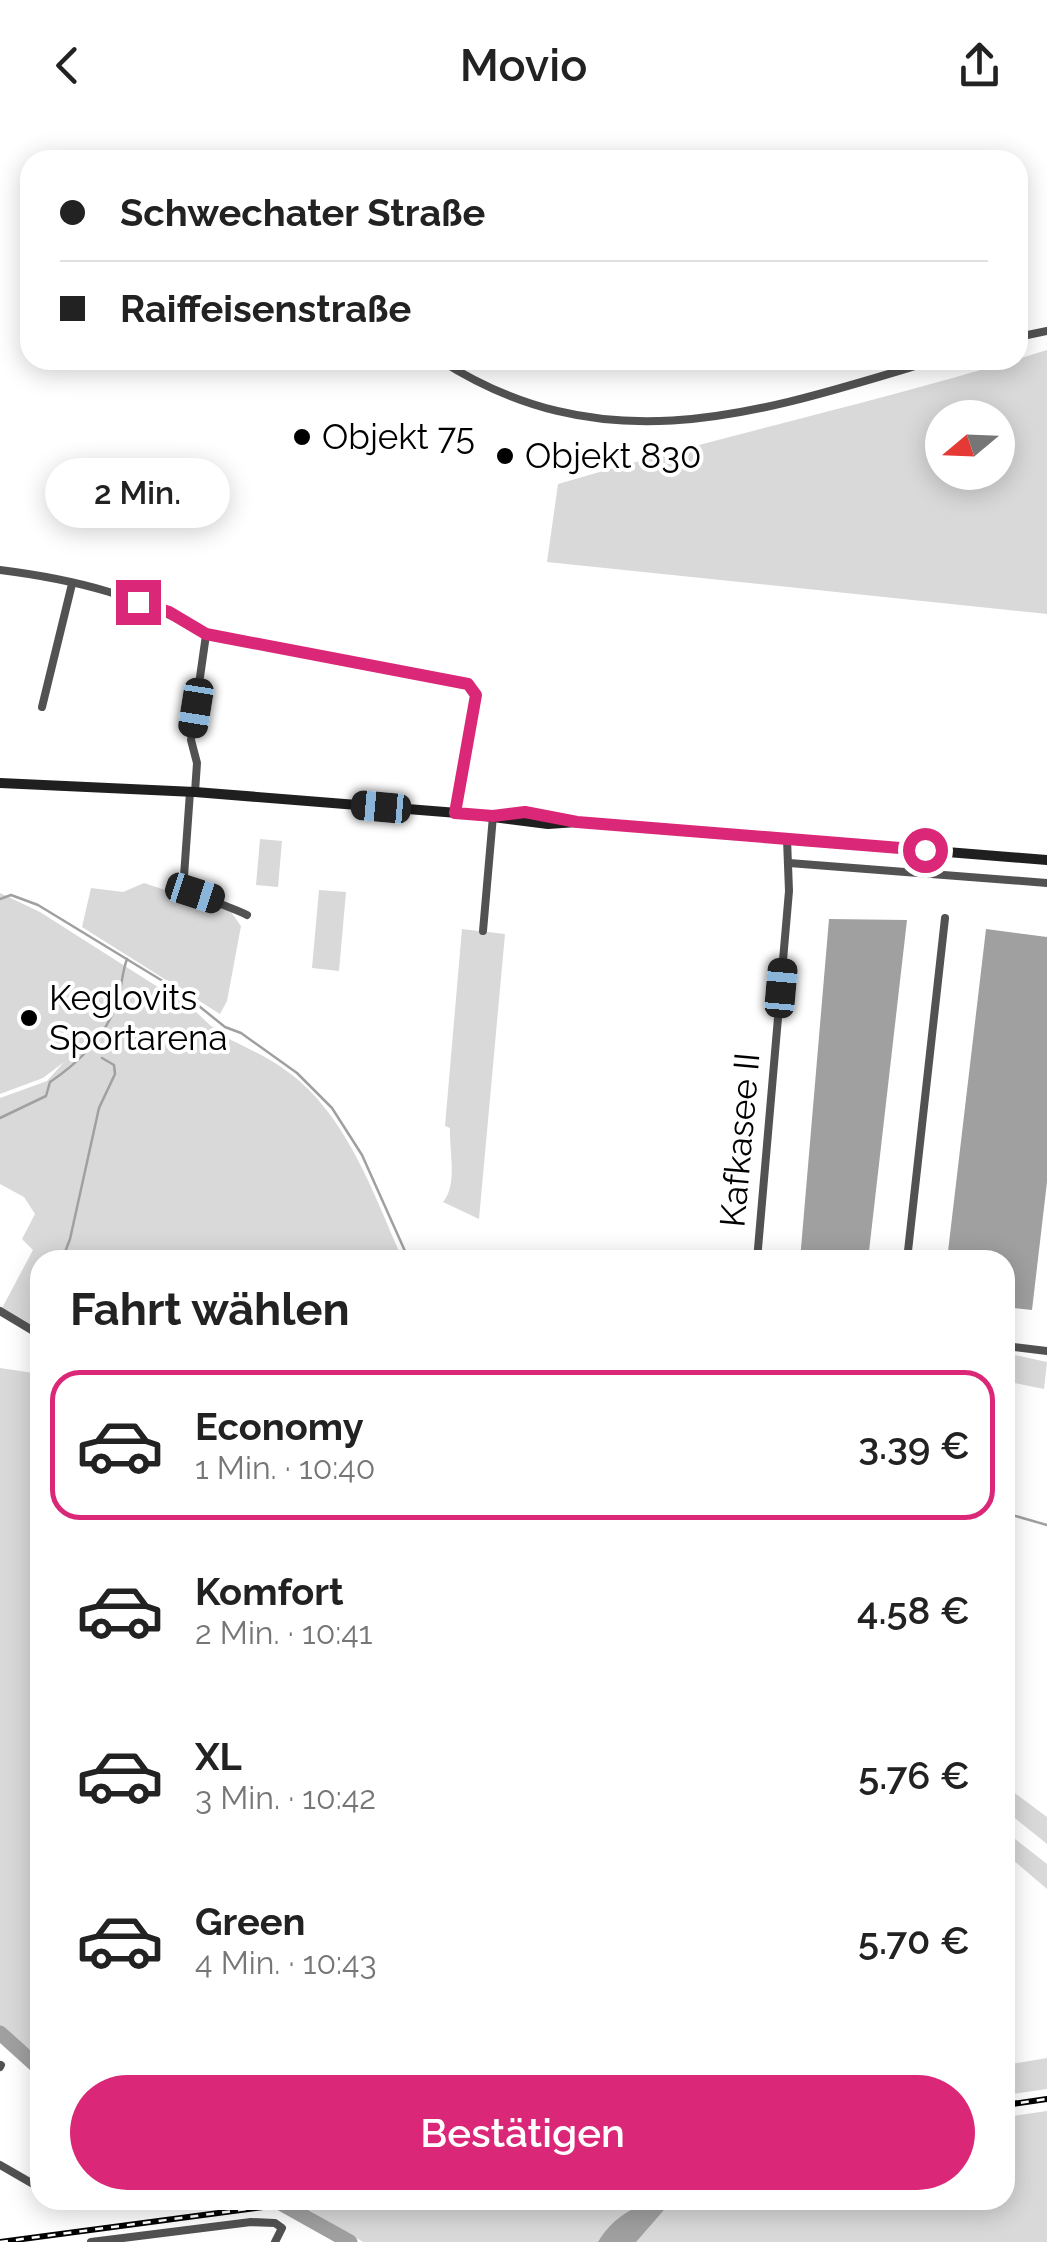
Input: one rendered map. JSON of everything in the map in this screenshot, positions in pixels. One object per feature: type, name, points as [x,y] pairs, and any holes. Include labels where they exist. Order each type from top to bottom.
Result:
[{"type":"main road","points":[[0,783],[193,792],[493,816],[525,812],[577,822],[1047,860]]},
{"type":"street","points":[[457,370],[483,386],[523,401],[580,416],[650,423],[730,416],[898,370]]},
{"type":"street","points":[[0,570],[72,584],[169,612],[206,634],[468,684],[476,695],[455,813]]},
{"type":"street","points":[[42,707],[72,584]]},
{"type":"street","points":[[206,634],[191,740],[197,762],[184,876],[195,893],[246,915]]},
{"type":"street","points":[[483,931],[493,816]]},
{"type":"street","name":"Kafkasee II","points":[[758,1250],[789,863],[787,839]]},
{"type":"street","points":[[789,863],[1047,883]]},
{"type":"street","points":[[908,1250],[945,918]]},
{"type":"street","points":[[0,1311],[30,1329]]},
{"type":"street","points":[[1015,1347],[1047,1351]]},
{"type":"street","points":[[0,2165],[30,2182]]},
{"type":"street","points":[[92,2242],[251,2222],[275,2223],[282,2228],[275,2242]]},
{"type":"shaded area","points":[[1047,350],[1047,614],[547,562],[558,484],[980,370],[1028,370],[1028,356]]},
{"type":"shaded area","points":[[260,839],[282,841],[278,887],[256,885]]},
{"type":"shaded area","points":[[144,883],[231,912],[241,926],[227,1001],[220,1014],[82,927],[91,888],[123,892]]},
{"type":"shaded area","points":[[319,890],[346,892],[339,971],[312,968]]},
{"type":"shaded area","points":[[0,893],[40,912],[304,1085],[355,1154],[399,1250],[33,1250],[22,1239],[35,1214],[24,1197],[0,1184],[0,1098],[47,1081],[64,1062],[43,1078],[0,1094]]},
{"type":"shaded area","points":[[829,919],[907,920],[869,1250],[801,1250]]},
{"type":"shaded area","points":[[462,929],[505,934],[479,1219],[443,1202],[452,1177],[450,1128],[445,1126]]},
{"type":"shaded area","points":[[986,929],[1047,937],[1047,1182],[1032,1310],[1015,1308],[1015,1250],[948,1250]]},
{"type":"shaded area","points":[[30,1256],[30,1326],[1,1310]]},
{"type":"shaded area","points":[[1015,1355],[1047,1362],[1044,1389],[1015,1383]]},
{"type":"shaded area","points":[[0,1368],[30,1372],[30,2057],[0,2027]]},
{"type":"shaded area","points":[[1015,1793],[1047,1817],[1047,1844],[1015,1818]]},
{"type":"shaded area","points":[[1015,1839],[1047,1864],[1047,1889],[1015,1862]]},
{"type":"shaded area","points":[[1047,2058],[1047,2089],[1015,2094],[1015,2063]]},
{"type":"shaded area","points":[[1047,2111],[1047,2242],[363,2242],[309,2210],[1015,2210],[1015,2116]]},
{"type":"shaded area","points":[[632,2210],[664,2210],[636,2242],[598,2242]]},
{"type":"waterway","points":[[0,899],[11,895],[38,905],[184,994],[225,1027],[241,1033],[297,1073],[332,1108],[362,1155],[405,1250]]},
{"type":"waterway","points":[[0,1118],[46,1096],[50,1082],[97,1039],[116,1005],[127,959]]},
{"type":"waterway","points":[[66,1250],[99,1108],[115,1074],[114,1065],[102,1058]]},
{"type":"waterway","points":[[1015,1516],[1047,1525]]},
{"type":"waterway","points":[[0,2033],[30,2060]]},
{"type":"waterway","points":[[293,2210],[350,2242]]},
{"type":"railway","points":[[1015,2104],[1047,2099]]},
{"type":"railway","points":[[0,2242],[241,2210]]},
{"type":"place","name":"Objekt 75","points":[[302,437]]},
{"type":"place","name":"Objekt 830","points":[[505,456]]},
{"type":"place","name":"Keglovits Sportarena","points":[[29,1018]]},
{"type":"route","points":[[138,602],[169,612],[206,634],[468,684],[476,695],[455,813],[493,816],[525,812],[577,822],[925,850]]}]
